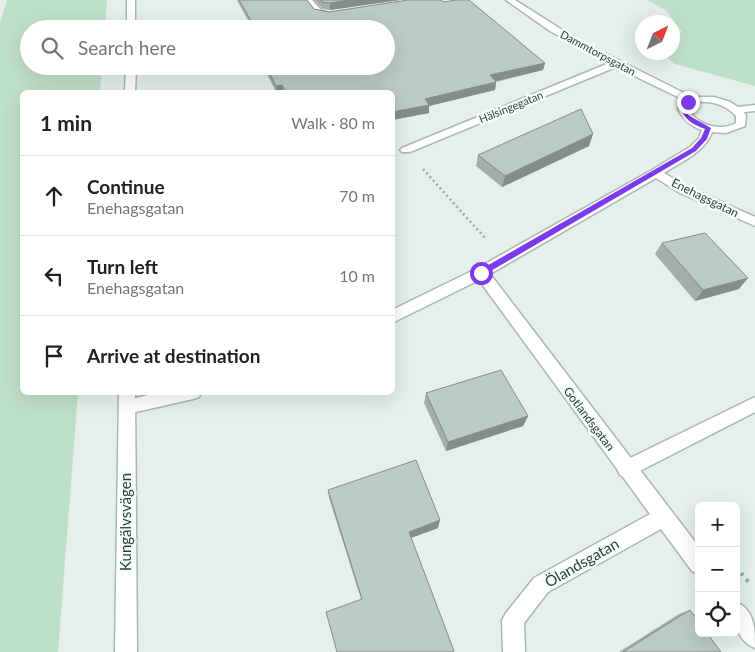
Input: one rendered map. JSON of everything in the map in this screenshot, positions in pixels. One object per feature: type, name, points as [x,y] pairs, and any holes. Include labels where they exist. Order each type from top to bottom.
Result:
[{"type":"street","points":[[131,0],[131,20]]},
{"type":"street","points":[[307,0],[319,13],[338,14]]},
{"type":"street","name":"Dammtorpsgatan","points":[[510,0],[541,22],[616,64],[691,100]]},
{"type":"street","name":"Hälsingegatan","points":[[406,150],[616,64]]},
{"type":"street","points":[[130,90],[131,75]]},
{"type":"street","points":[[711,99],[722,102],[736,110],[742,119],[739,127],[726,130],[708,128],[697,124],[686,116],[683,107],[691,100],[711,99]]},
{"type":"street","points":[[736,110],[755,108]]},
{"type":"street","name":"Enehagsgatan","points":[[395,316],[481,273],[656,173],[694,149],[704,139],[708,128]]},
{"type":"street","name":"Enehagsgatan","points":[[656,173],[684,190],[755,222]]},
{"type":"street","name":"Gotlandsgatan","points":[[481,273],[695,559]]},
{"type":"street","points":[[127,400],[168,395]]},
{"type":"street","name":"Kungälvsvägen","points":[[126,652],[127,400]]},
{"type":"street","points":[[626,469],[755,404]]},
{"type":"street","name":"Ölandsgatan","points":[[514,652],[513,620],[541,586],[663,517]]},
{"type":"street","points":[[740,617],[755,637]]},
{"type":"path","points":[[406,150],[504,260]]},
{"type":"path","points":[[740,572],[755,590]]},
{"type":"green space","points":[[7,0],[107,0],[106,20],[20,20],[20,75],[101,75],[100,90],[20,90],[20,395],[78,395],[58,652],[0,652],[0,23]]},
{"type":"green space","points":[[647,0],[755,0],[755,86],[675,64],[670,60],[680,60],[680,33],[682,32],[680,29],[680,15],[670,15],[666,10]]},
{"type":"building","points":[[239,0],[307,0],[314,9],[329,12],[408,0],[441,0],[444,2],[469,0],[545,63],[490,75],[496,82],[425,99],[429,105],[395,111],[395,90],[285,90],[282,85],[276,86],[270,75],[395,75],[395,20],[251,20]]},
{"type":"building","points":[[321,0],[349,0],[330,3],[322,2]]},
{"type":"building","points":[[581,109],[593,134],[505,176],[478,155]]},
{"type":"building","points":[[705,233],[748,278],[703,290],[662,243]]},
{"type":"building","points":[[501,370],[528,416],[448,442],[426,393]]},
{"type":"building","points":[[416,460],[440,520],[409,532],[454,651],[337,652],[326,612],[362,599],[328,490]]},
{"type":"building","points":[[690,610],[695,617],[695,637],[710,637],[721,652],[623,652]]},
{"type":"route","points":[[481,273],[656,173],[694,149],[704,139],[708,128],[697,124],[686,116],[683,107],[688,102]]}]
